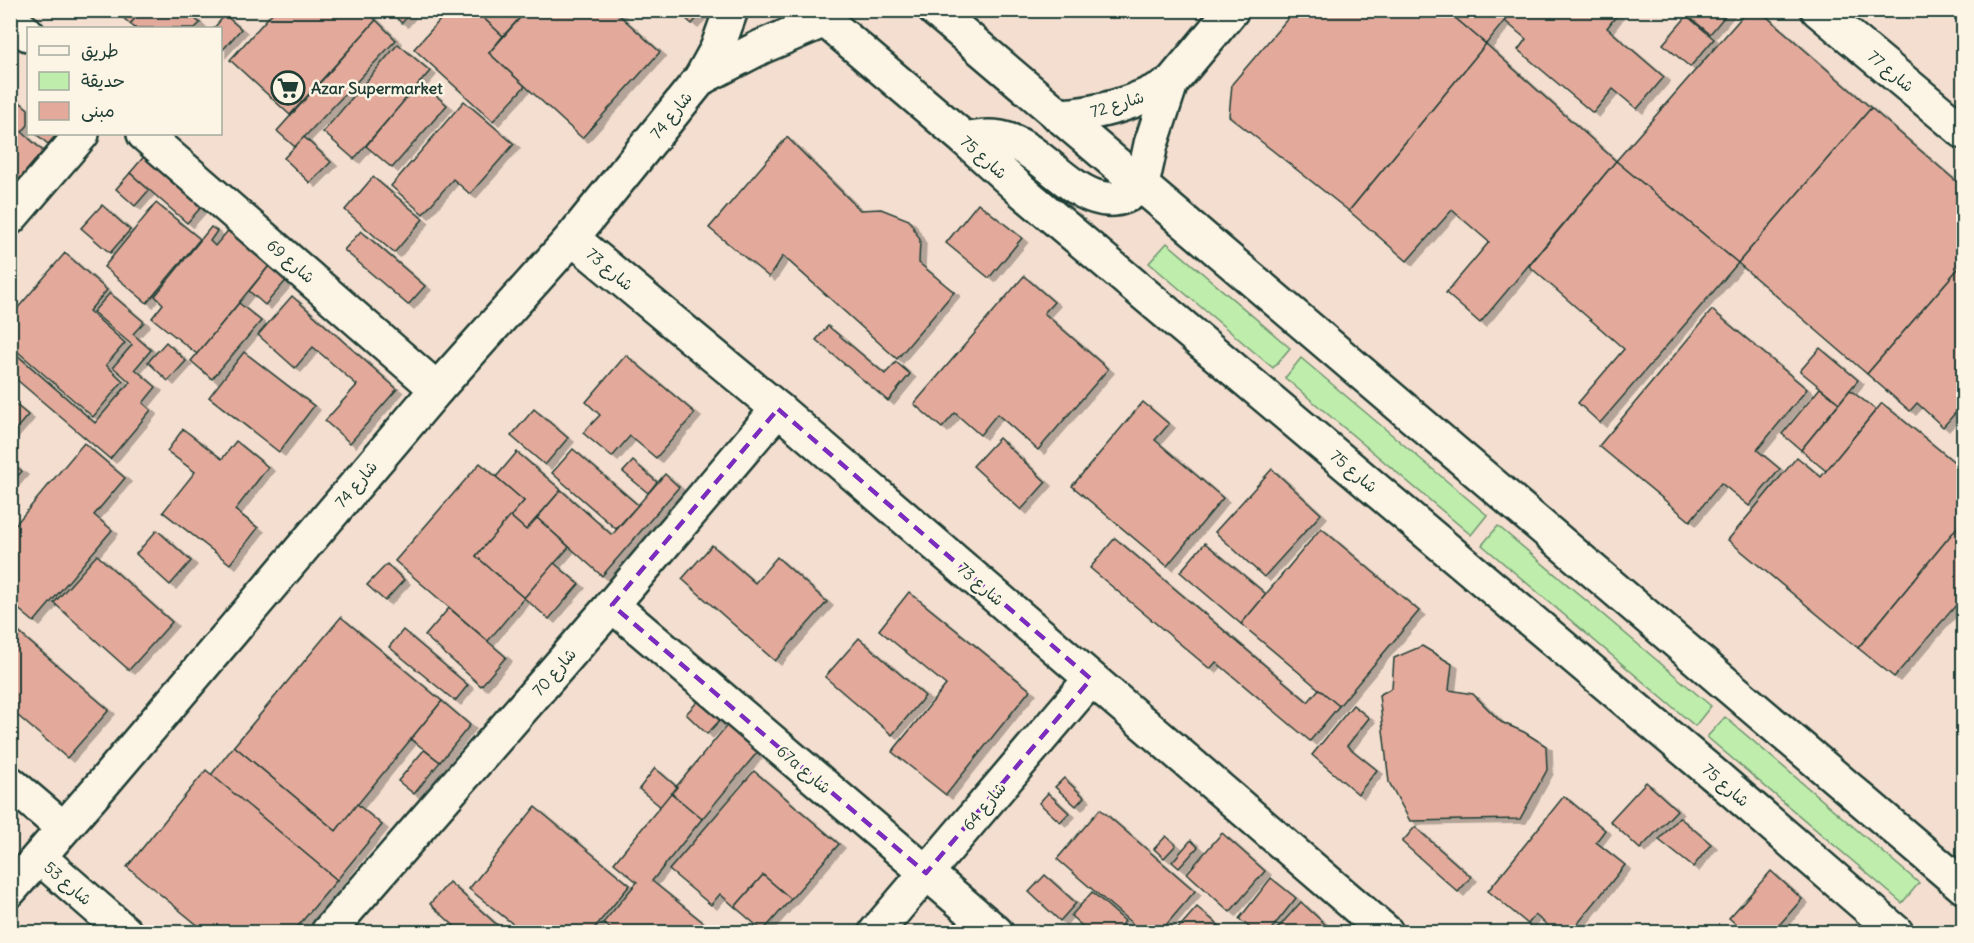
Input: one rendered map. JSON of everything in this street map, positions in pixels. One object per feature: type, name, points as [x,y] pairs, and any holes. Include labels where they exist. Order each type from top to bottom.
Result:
[{"type":"street","name":"شارع 74","points":[[10,890],[437,389],[572,238],[701,78],[717,49],[731,10]]},
{"type":"street","points":[[935,10],[1964,887]]},
{"type":"street","name":"شارع 72","points":[[1142,185],[1151,144],[1171,83],[1232,10]]},
{"type":"street","name":"شارع 77","points":[[1818,10],[1964,132]]},
{"type":"street","name":"شارع 74","points":[[701,78],[819,15]]},
{"type":"street","name":"شارع 75","points":[[819,15],[1021,190],[1718,778],[1896,933]]},
{"type":"street","points":[[10,19],[27,33]]},
{"type":"street","name":"شارع 72","points":[[1059,116],[1118,107],[1171,83]]},
{"type":"street","points":[[10,218],[81,135]]},
{"type":"street","name":"شارع 69","points":[[145,135],[437,389]]},
{"type":"street","points":[[966,140],[980,136],[996,136],[1010,140],[1024,147],[1077,188],[1099,198],[1123,199],[1133,194],[1142,185]]},
{"type":"street","name":"شارع 73","points":[[572,238],[778,409],[1386,933]]},
{"type":"street","name":"شارع 70","points":[[328,933],[778,409]]},
{"type":"street","name":"67a شارع","points":[[612,605],[996,933]]},
{"type":"street","name":"شارع 64","points":[[876,933],[1091,679]]},
{"type":"street","points":[[10,783],[63,828]]},
{"type":"street","name":"شارع 53","points":[[39,857],[125,933]]},
{"type":"highlighted area","points":[[778,409],[1091,679],[926,873],[612,605]]},
{"type":"green space","points":[[1167,243],[1290,348],[1273,368],[1149,263]]},
{"type":"green space","points":[[1301,358],[1487,515],[1471,535],[1285,378]]},
{"type":"green space","points":[[1498,526],[1711,706],[1695,726],[1482,545]]},
{"type":"green space","points":[[1725,717],[1919,883],[1902,903],[1707,737]]},
{"type":"building","points":[[115,10],[143,10],[130,24]]},
{"type":"building","points":[[143,10],[185,10],[200,23],[196,27],[134,27],[130,24]]},
{"type":"building","name":"Azar Supermarket","points":[[275,10],[365,10],[376,20],[290,115],[230,60]]},
{"type":"building","points":[[388,10],[413,10],[402,23]]},
{"type":"building","points":[[449,10],[475,10],[503,36],[489,53],[525,86],[493,121],[414,49]]},
{"type":"building","points":[[475,10],[527,10],[503,36]]},
{"type":"building","points":[[527,10],[621,10],[618,14],[660,52],[582,138],[489,53]]},
{"type":"building","points":[[676,10],[704,10],[692,24]]},
{"type":"building","points":[[1295,10],[1446,10],[1486,44],[1349,211],[1229,116],[1232,84]]},
{"type":"building","points":[[1446,10],[1513,10],[1486,44]]},
{"type":"building","points":[[1514,10],[1611,10],[1617,15],[1607,28],[1664,77],[1637,109],[1613,89],[1593,113],[1518,50],[1526,39],[1505,21]]},
{"type":"building","points":[[1681,10],[1730,10],[1710,34]]},
{"type":"building","points":[[1748,10],[1759,10],[1871,108],[1738,263],[1616,161]]},
{"type":"building","points":[[1960,10],[1964,10],[1964,26],[1954,18]]},
{"type":"building","points":[[225,15],[241,29],[222,51],[222,27],[215,27]]},
{"type":"building","points":[[1687,16],[1714,39],[1690,67],[1663,44]]},
{"type":"building","points":[[376,20],[396,40],[295,147],[277,131]]},
{"type":"building","points":[[398,44],[430,71],[354,159],[323,132]]},
{"type":"building","points":[[1486,44],[1616,161],[1480,323],[1446,293],[1489,242],[1452,210],[1407,261],[1349,211]]},
{"type":"building","points":[[420,82],[447,105],[392,168],[366,146]]},
{"type":"building","points":[[10,94],[27,108],[27,126],[22,132],[43,151],[10,190]]},
{"type":"building","points":[[464,101],[514,144],[470,194],[453,179],[423,214],[391,186]]},
{"type":"building","points":[[1871,108],[1964,188],[1964,262],[1867,374],[1738,263]]},
{"type":"building","points":[[37,135],[56,135],[48,144]]},
{"type":"building","points":[[304,137],[331,162],[310,183],[284,158]]},
{"type":"building","points":[[787,137],[860,210],[881,209],[909,220],[920,240],[919,263],[954,292],[897,359],[783,256],[769,277],[709,228]]},
{"type":"building","points":[[147,153],[204,204],[187,223],[130,173]]},
{"type":"building","points":[[1616,161],[1738,263],[1600,423],[1578,403],[1624,349],[1529,266]]},
{"type":"building","points":[[130,173],[149,190],[135,206],[116,189]]},
{"type":"building","points":[[373,177],[423,219],[394,253],[345,210]]},
{"type":"building","points":[[156,203],[200,239],[147,303],[104,267]]},
{"type":"building","points":[[978,203],[1022,238],[989,278],[946,243]]},
{"type":"building","points":[[102,205],[130,230],[110,253],[81,228]]},
{"type":"building","points":[[232,226],[273,261],[197,354],[152,318],[163,304],[155,296],[211,227],[217,231],[210,241],[215,246]]},
{"type":"building","points":[[361,231],[425,286],[408,305],[344,250]]},
{"type":"building","points":[[65,253],[107,290],[89,311],[125,343],[106,365],[123,381],[93,417],[10,345],[10,317]]},
{"type":"building","points":[[273,261],[290,276],[265,305],[249,291]]},
{"type":"building","points":[[1964,262],[1964,417],[1957,411],[1943,427],[1917,403],[1910,411],[1867,374]]},
{"type":"building","points":[[1024,276],[1054,302],[1044,313],[1108,369],[1038,450],[997,414],[980,435],[955,413],[942,428],[914,404]]},
{"type":"building","points":[[110,293],[144,322],[133,334],[151,350],[135,369],[156,387],[143,403],[151,410],[110,459],[10,374],[10,349],[95,423],[130,382],[113,367],[132,345],[93,312]]},
{"type":"building","points":[[292,296],[397,389],[350,443],[325,421],[357,385],[313,347],[295,368],[258,335]]},
{"type":"building","points":[[239,303],[261,321],[212,379],[191,361]]},
{"type":"building","points":[[1712,310],[1807,389],[1757,450],[1780,469],[1749,506],[1721,483],[1690,521],[1599,446]]},
{"type":"building","points":[[828,326],[885,374],[896,362],[910,374],[888,401],[816,340]]},
{"type":"building","points":[[166,342],[186,361],[168,381],[148,362]]},
{"type":"building","points":[[1820,348],[1858,380],[1839,403],[1800,371]]},
{"type":"building","points":[[244,352],[314,406],[279,452],[209,397]]},
{"type":"building","points":[[626,355],[695,413],[656,458],[630,436],[612,457],[583,433],[600,415],[586,402]]},
{"type":"building","points":[[1820,388],[1839,403],[1801,450],[1782,434]]},
{"type":"building","points":[[1850,390],[1876,410],[1826,471],[1801,450]]},
{"type":"building","points":[[10,400],[28,415],[10,436]]},
{"type":"building","points":[[1143,402],[1169,424],[1155,440],[1223,498],[1167,566],[1072,486]]},
{"type":"building","points":[[1882,403],[1964,470],[1964,519],[1858,648],[1728,540],[1797,457],[1821,477]]},
{"type":"building","points":[[534,409],[568,438],[545,465],[511,436]]},
{"type":"building","points":[[183,429],[222,459],[236,441],[268,467],[235,510],[258,528],[230,564],[163,512],[195,472],[167,451]]},
{"type":"building","points":[[999,438],[1046,482],[1021,510],[973,466]]},
{"type":"building","points":[[84,443],[125,478],[94,515],[112,530],[34,622],[10,602],[10,531]]},
{"type":"building","points":[[573,449],[638,505],[616,529],[552,473]]},
{"type":"building","points":[[517,452],[561,490],[526,530],[510,516],[524,501],[496,477]]},
{"type":"building","points":[[633,461],[657,482],[648,493],[623,472]]},
{"type":"building","points":[[10,462],[22,471],[10,485]]},
{"type":"building","points":[[480,463],[524,501],[476,556],[524,598],[488,641],[395,561]]},
{"type":"building","points":[[1272,469],[1321,514],[1264,577],[1215,532]]},
{"type":"building","points":[[665,474],[679,487],[602,576],[537,518],[561,490],[612,535]]},
{"type":"building","points":[[510,516],[526,530],[537,518],[569,547],[524,598],[476,556]]},
{"type":"building","points":[[1964,519],[1964,596],[1894,677],[1858,648]]},
{"type":"building","points":[[1321,528],[1419,611],[1339,706],[1241,624]]},
{"type":"building","points":[[157,530],[191,561],[170,585],[136,554]]},
{"type":"building","points":[[1115,538],[1308,702],[1319,689],[1339,706],[1310,741],[1216,662],[1210,669],[1090,568]]},
{"type":"building","points":[[1205,543],[1266,594],[1241,624],[1180,572]]},
{"type":"building","points":[[712,545],[755,583],[777,557],[827,602],[775,661],[682,579]]},
{"type":"building","points":[[97,555],[172,622],[129,670],[54,603]]},
{"type":"building","points":[[554,563],[579,584],[549,619],[524,598]]},
{"type":"building","points":[[387,564],[404,580],[385,601],[367,585]]},
{"type":"building","points":[[909,592],[1030,690],[946,795],[892,752],[946,685],[879,630]]},
{"type":"building","points":[[449,608],[506,657],[481,686],[425,636]]},
{"type":"building","points":[[341,617],[442,701],[336,831],[234,746]]},
{"type":"building","points":[[10,625],[109,710],[67,758],[10,709]]},
{"type":"building","points":[[403,630],[468,685],[455,701],[389,647]]},
{"type":"building","points":[[859,638],[925,696],[892,735],[825,677]]},
{"type":"building","points":[[1422,646],[1452,664],[1449,690],[1473,694],[1501,722],[1524,732],[1546,746],[1547,770],[1520,819],[1410,821],[1389,782],[1379,695],[1392,688],[1394,658]]},
{"type":"building","points":[[702,697],[723,717],[707,734],[686,714]]},
{"type":"building","points":[[442,701],[470,725],[440,762],[411,739]]},
{"type":"building","points":[[1353,705],[1369,718],[1347,746],[1377,770],[1358,794],[1312,755]]},
{"type":"building","points":[[729,723],[760,749],[702,819],[671,793]]},
{"type":"building","points":[[234,746],[336,831],[357,804],[382,825],[337,880],[211,775]]},
{"type":"building","points":[[424,750],[440,762],[414,794],[398,781]]},
{"type":"building","points":[[655,768],[677,787],[661,807],[639,789]]},
{"type":"building","points":[[206,770],[337,880],[293,932],[206,932],[127,867]]},
{"type":"building","points":[[754,771],[839,844],[791,899],[763,875],[735,907],[720,894],[711,905],[669,870]]},
{"type":"building","points":[[1064,778],[1084,797],[1076,806],[1055,787]]},
{"type":"building","points":[[1646,782],[1677,810],[1640,849],[1610,821]]},
{"type":"building","points":[[671,793],[702,819],[652,881],[715,932],[615,932],[603,923],[637,882],[614,863]]},
{"type":"building","points":[[1048,793],[1069,813],[1060,822],[1039,803]]},
{"type":"building","points":[[1564,796],[1605,830],[1596,842],[1625,865],[1571,932],[1556,932],[1535,915],[1528,924],[1488,891]]},
{"type":"building","points":[[535,807],[630,885],[591,932],[523,932],[469,889]]},
{"type":"building","points":[[1100,809],[1195,891],[1160,932],[1142,932],[1057,859]]},
{"type":"building","points":[[1679,817],[1711,844],[1693,867],[1659,840]]},
{"type":"building","points":[[1415,827],[1471,877],[1458,892],[1402,842]]},
{"type":"building","points":[[1222,833],[1265,871],[1230,912],[1187,873]]},
{"type":"building","points":[[1166,836],[1176,845],[1164,858],[1154,849]]},
{"type":"building","points":[[1191,840],[1198,847],[1179,868],[1172,862]]},
{"type":"building","points":[[1771,871],[1802,899],[1773,932],[1745,932],[1729,918]]},
{"type":"building","points":[[763,875],[791,899],[763,931],[735,907]]},
{"type":"building","points":[[1045,875],[1076,903],[1060,921],[1029,892]]},
{"type":"building","points":[[1271,878],[1296,898],[1269,932],[1255,932],[1239,919]]},
{"type":"building","points":[[449,882],[505,932],[461,932],[430,904]]},
{"type":"building","points":[[1092,892],[1125,921],[1115,932],[1089,932],[1071,916]]},
{"type":"building","points":[[1301,902],[1327,926],[1321,932],[1280,932],[1276,930]]},
{"type":"building","points":[[1197,907],[1222,928],[1218,932],[1175,932]]},
{"type":"place","name":"Azar Supermarket","points":[[288,88]]}]
